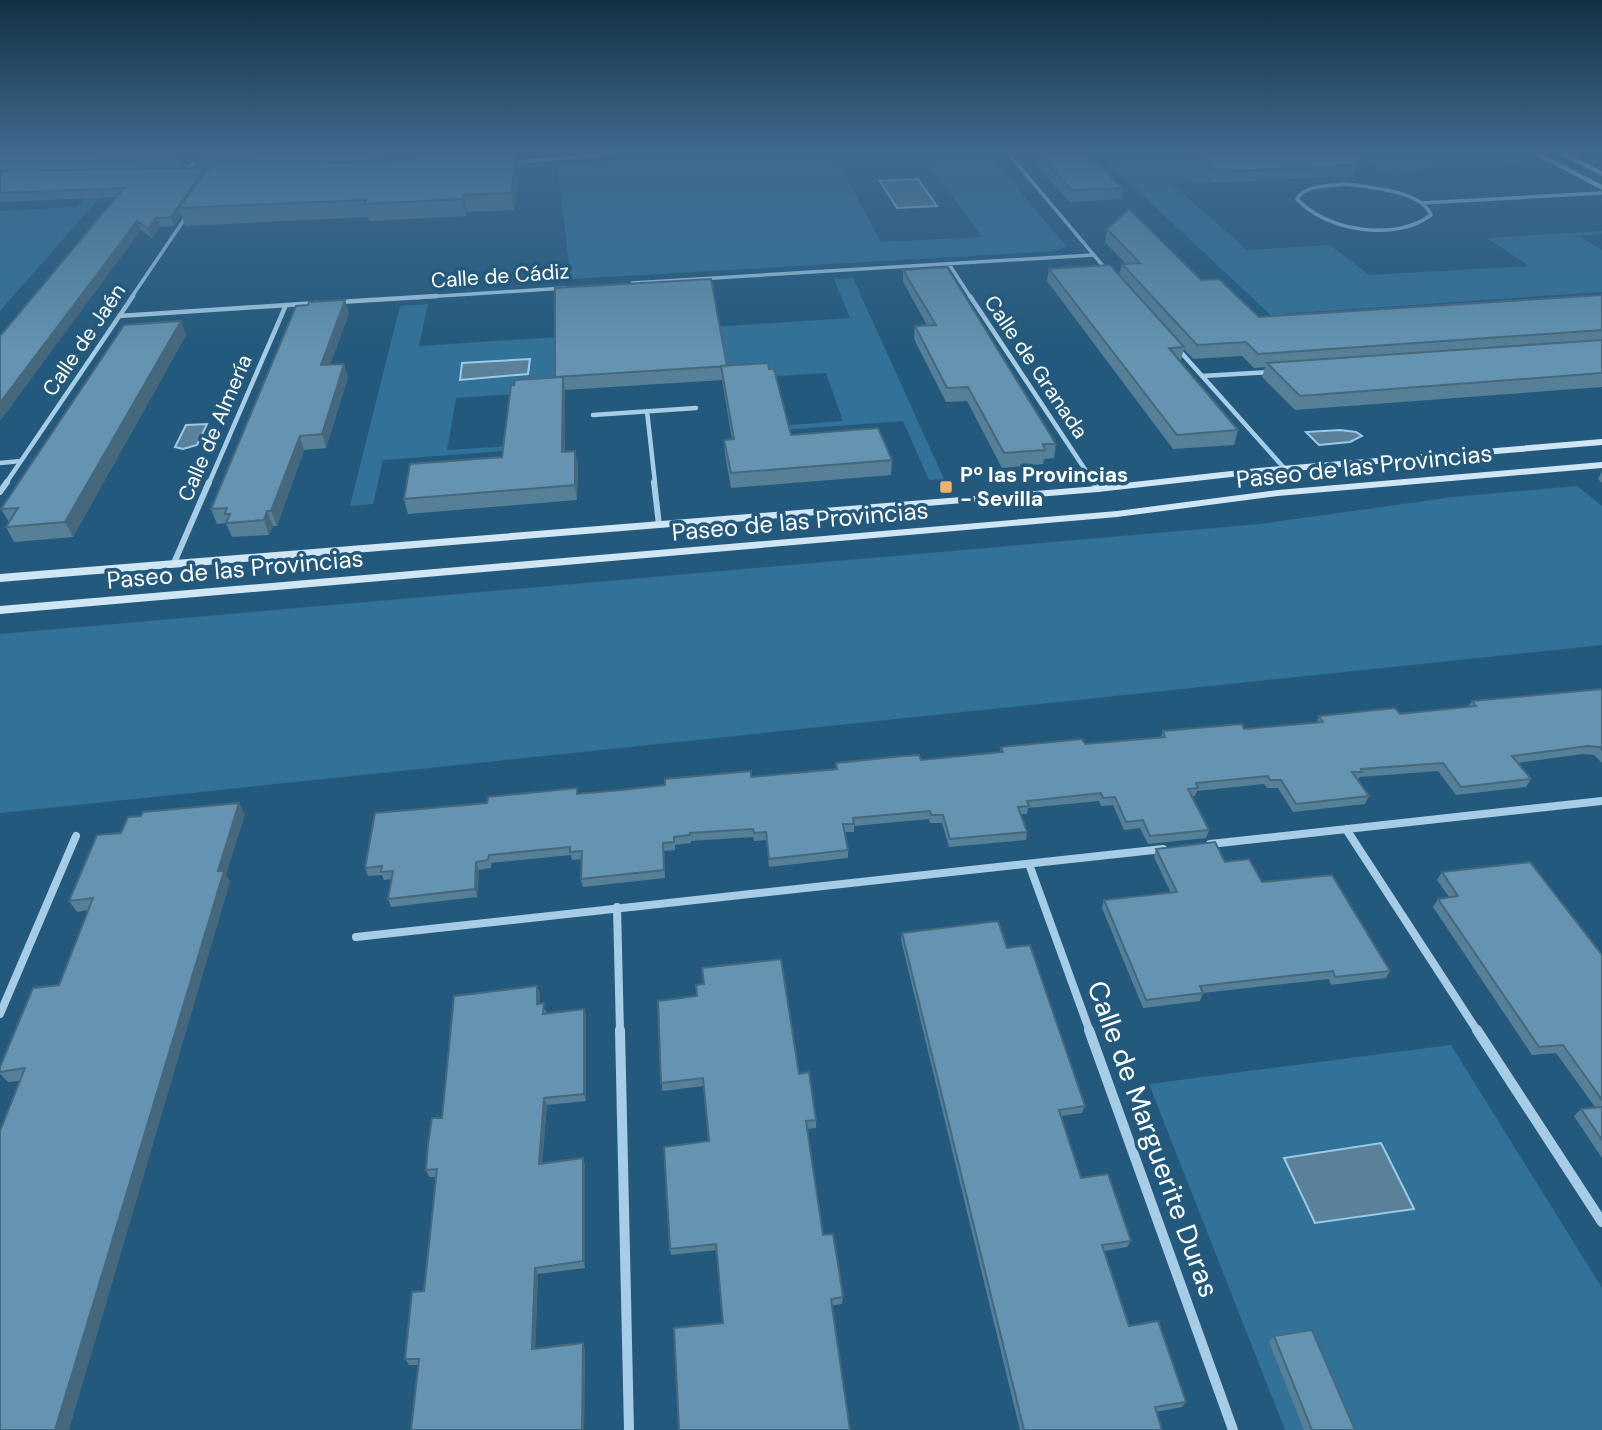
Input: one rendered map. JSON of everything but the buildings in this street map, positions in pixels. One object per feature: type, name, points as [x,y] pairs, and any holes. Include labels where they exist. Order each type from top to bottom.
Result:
[{"type":"street","name":"Calle de Jaén","points":[[0,492],[184,220]]},
{"type":"street","points":[[1064,220],[1111,275]]},
{"type":"street","points":[[1327,220],[1395,229],[1428,220]]},
{"type":"street","points":[[624,284],[1093,254]]},
{"type":"street","name":"Calle de Granada","points":[[948,264],[1098,489]]},
{"type":"street","name":"Calle de Cádiz","points":[[335,302],[569,288]]},
{"type":"street","points":[[119,316],[322,303]]},
{"type":"street","name":"Calle de Almería","points":[[174,563],[286,305]]},
{"type":"street","points":[[1174,346],[1285,469]]},
{"type":"street","points":[[1202,376],[1284,371]]},
{"type":"street","points":[[593,415],[696,408]]},
{"type":"street","name":"Paseo de las Provincias","points":[[647,411],[659,525]]},
{"type":"street","name":"Paseo de las Provincias","points":[[0,578],[1098,489],[1285,469],[1602,442]]},
{"type":"street","points":[[0,463],[21,461]]},
{"type":"street","name":"Paseo de las Provincias","points":[[0,610],[1091,516],[1351,486],[1602,465]]},
{"type":"street","points":[[1203,845],[1602,801]]},
{"type":"street","points":[[1346,829],[1602,1222]]},
{"type":"street","points":[[0,1014],[3,999],[76,836]]},
{"type":"street","points":[[356,937],[1177,848]]},
{"type":"street","name":"Calle de Marguerite Duras","points":[[1029,864],[1233,1430]]},
{"type":"street","points":[[617,907],[629,1430]]},
{"type":"shaded area","points":[[0,220],[80,220],[0,311]]},
{"type":"shaded area","points":[[564,220],[869,220],[881,242],[982,237],[969,220],[1044,220],[1066,246],[1057,251],[571,279]]},
{"type":"shaded area","points":[[1169,220],[1213,220],[1247,250],[1330,245],[1369,275],[1529,266],[1487,238],[1602,231],[1602,234],[1579,236],[1602,250],[1602,292],[1282,314],[1304,335],[1293,336]]},
{"type":"shaded area","points":[[853,278],[944,479],[929,480],[903,421],[742,433],[741,429],[843,421],[826,373],[728,379],[724,359],[557,391],[456,398],[447,450],[556,443],[555,447],[383,460],[373,504],[350,506],[400,306],[428,304],[419,346],[850,318],[834,279]]},
{"type":"shaded area","points":[[530,359],[528,374],[460,380],[462,363]]},
{"type":"shaded area","points":[[207,424],[197,445],[183,449],[175,447],[186,425]]},
{"type":"shaded area","points":[[1306,432],[1356,432],[1362,436],[1350,442],[1319,445]]},
{"type":"shaded area","points":[[1577,486],[1602,506],[1602,645],[0,813],[0,634],[1260,524],[1453,497]]},
{"type":"shaded area","points":[[1451,1045],[1602,1288],[1602,1430],[1285,1430],[1149,1084]]},
{"type":"shaded area","points":[[1381,1143],[1414,1209],[1315,1223],[1284,1158]]},
{"type":"place","name":"Pº las Provincias - Sevilla","points":[[946,487]]}]
